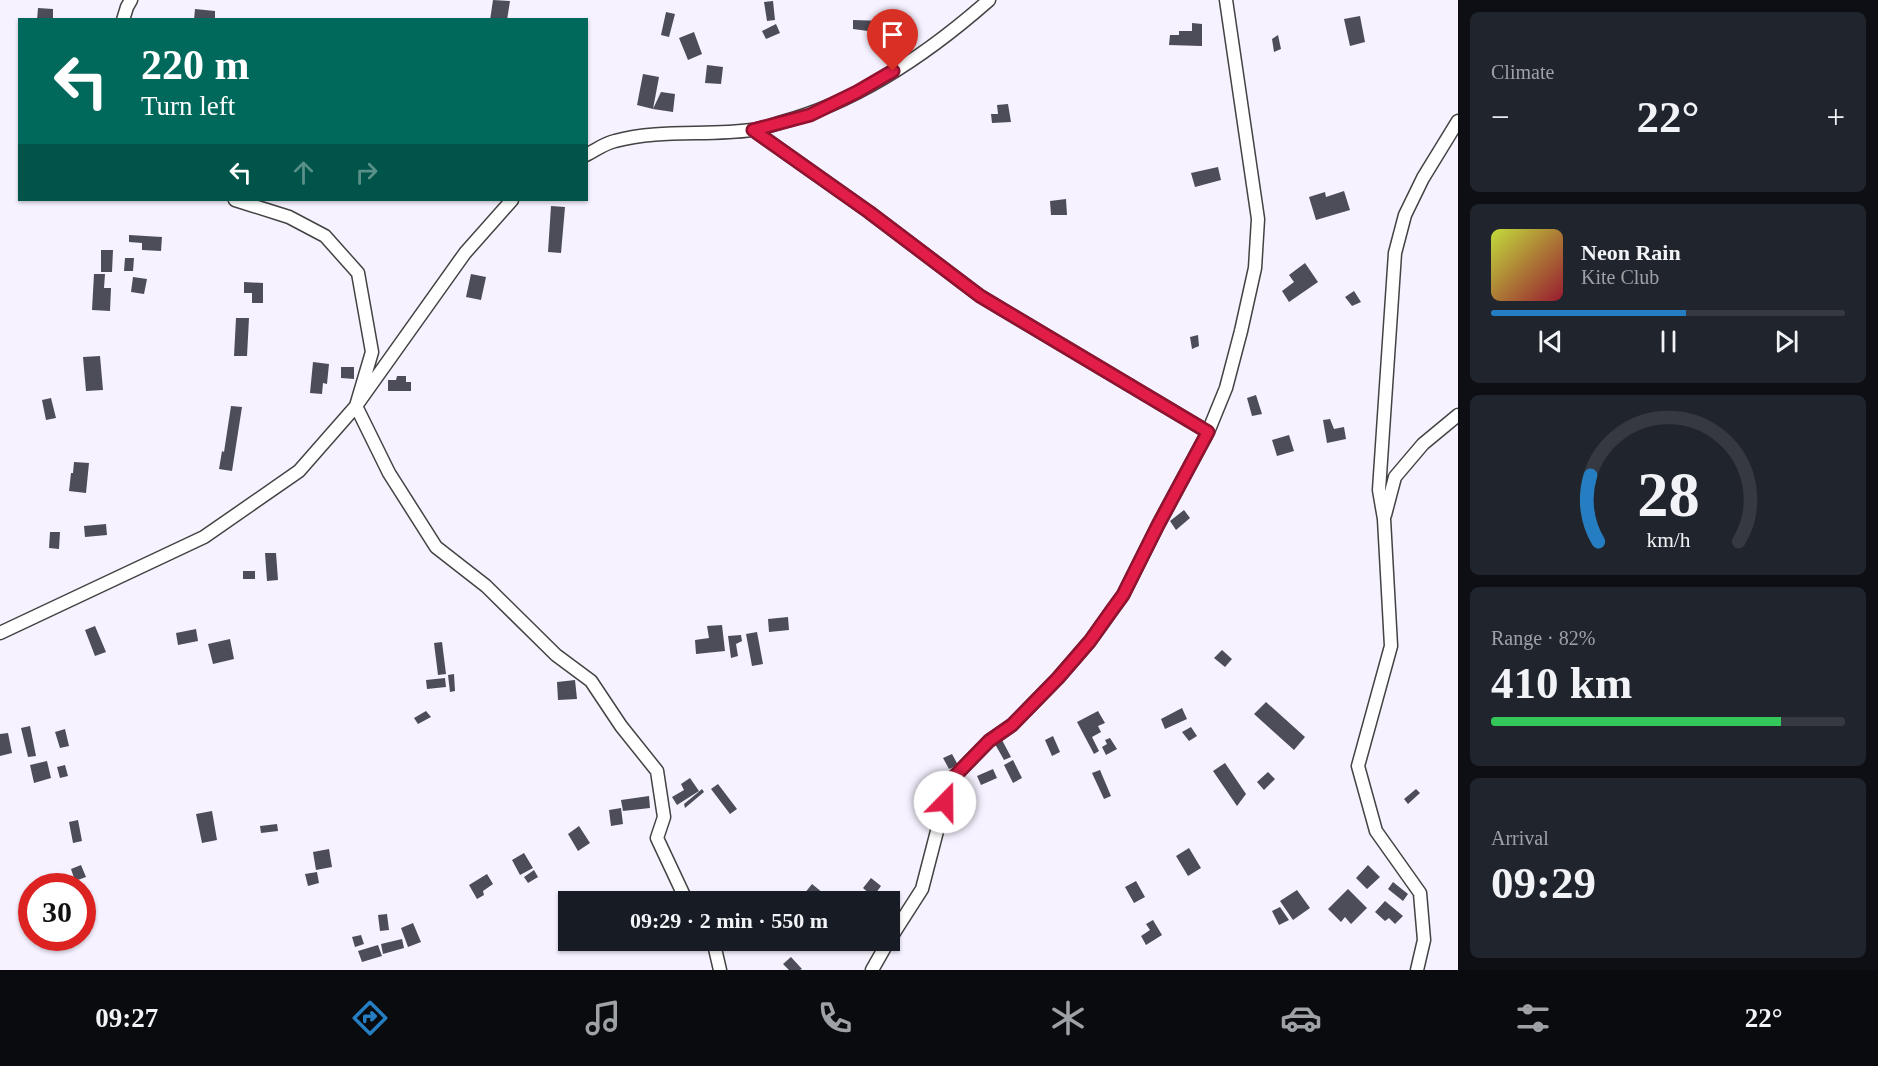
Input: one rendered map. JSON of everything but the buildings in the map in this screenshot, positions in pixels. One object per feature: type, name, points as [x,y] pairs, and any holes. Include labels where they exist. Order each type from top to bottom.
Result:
[{"type":"street","points":[[124,18],[131,0]]},
{"type":"street","points":[[588,154],[614,141],[659,134],[753,130],[810,115],[857,92],[911,61],[957,28],[989,0]]},
{"type":"street","points":[[900,923],[922,889],[950,781],[989,741],[1012,725],[1090,641],[1123,595],[1208,432],[1226,388],[1255,268],[1258,219],[1226,0]]},
{"type":"street","points":[[1417,970],[1424,940],[1420,893],[1376,831],[1358,766],[1391,646],[1384,519],[1379,490],[1395,253],[1405,215],[1423,178],[1458,121]]},
{"type":"street","points":[[753,130],[869,212],[980,296],[1208,432]]},
{"type":"street","points":[[238,201],[289,216],[325,236],[358,273],[372,352],[356,406],[389,473],[436,547],[486,586],[556,655],[591,681],[621,726],[657,771],[664,817],[657,838],[682,891]]},
{"type":"street","points":[[0,633],[204,537],[299,471],[356,406],[465,253],[511,201]]},
{"type":"street","points":[[1384,519],[1395,477],[1423,444],[1458,416]]},
{"type":"street","points":[[716,951],[720,970]]},
{"type":"street","points":[[872,970],[883,951]]},
{"type":"route","points":[[893,71],[810,115],[753,130],[869,212],[980,296],[1208,432],[1123,595],[1090,641],[1058,678],[1012,725],[989,741],[950,781],[945,802]]}]
